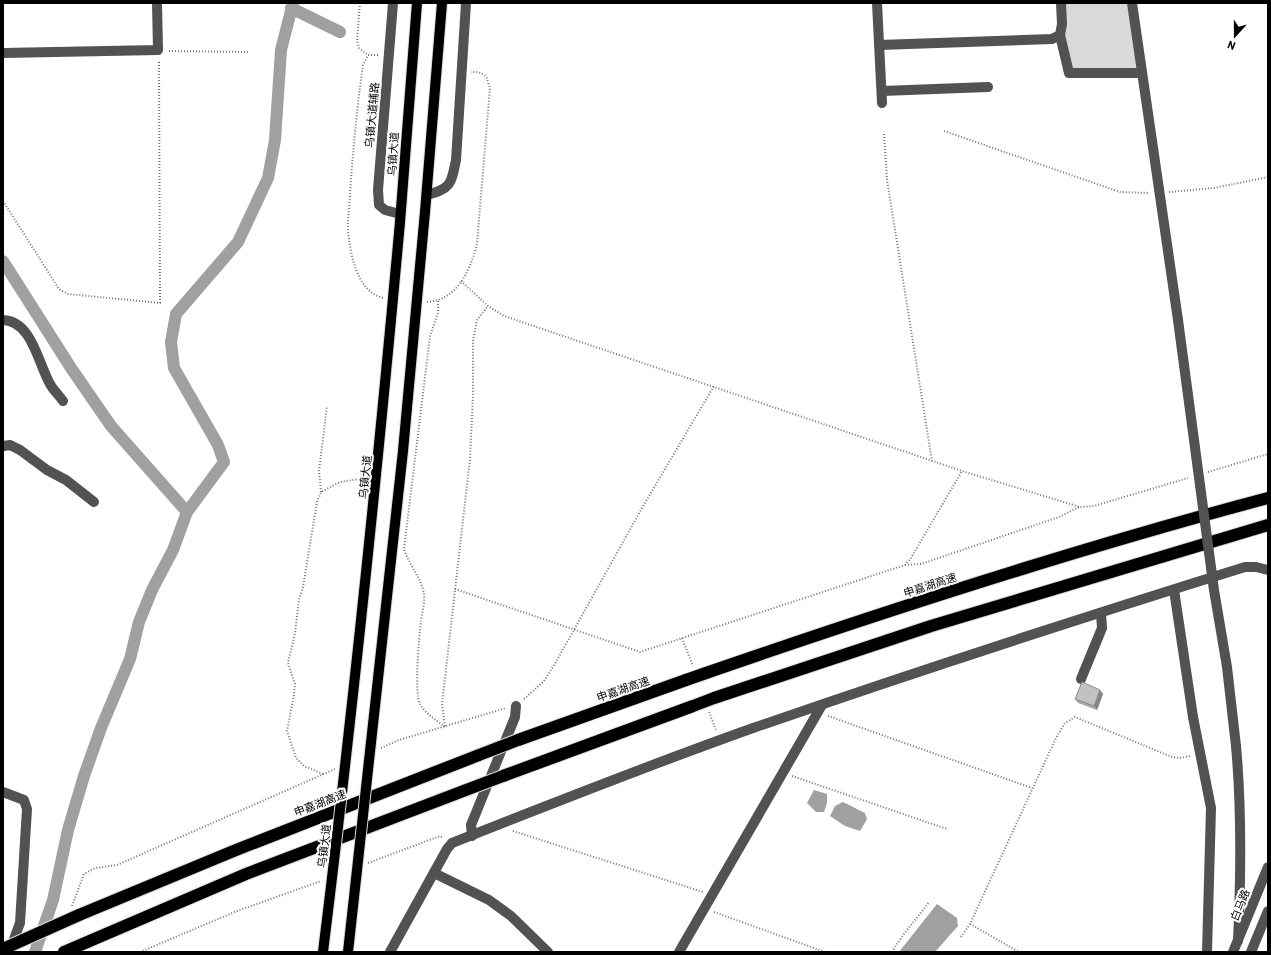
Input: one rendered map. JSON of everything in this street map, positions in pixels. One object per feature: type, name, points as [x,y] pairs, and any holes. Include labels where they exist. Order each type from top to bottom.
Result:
[{"type":"highway","name":"申嘉湖高速","points":[[3,949],[74,913],[518,740],[686,680],[1009,574],[1149,531],[1268,498]]},
{"type":"highway","points":[[64,952],[246,874],[503,776],[714,698],[931,626],[1268,525]]},
{"type":"main road","name":"乌镇大道","points":[[323,952],[348,755],[376,484],[400,218],[417,3]]},
{"type":"main road","points":[[348,952],[403,451],[427,195],[442,3]]},
{"type":"street","points":[[3,53],[158,50],[157,3]]},
{"type":"street","name":"乌镇大道辅路","points":[[393,3],[378,190],[379,205],[400,218]]},
{"type":"street","points":[[427,195],[444,190],[449,186],[453,178],[456,160],[466,3]]},
{"type":"street","points":[[877,3],[882,103]]},
{"type":"street","points":[[1061,3],[1062,24],[1060,35],[1069,73],[1141,73]]},
{"type":"street","points":[[1132,3],[1178,320],[1214,590],[1227,667],[1236,746],[1241,815],[1238,941]]},
{"type":"street","points":[[879,45],[1052,39],[1060,35]]},
{"type":"street","points":[[882,91],[988,87]]},
{"type":"street","points":[[3,320],[17,324],[31,338],[34,349],[50,384],[63,401]]},
{"type":"street","points":[[3,444],[10,445],[20,450],[47,470],[66,480],[94,502]]},
{"type":"street","points":[[390,952],[447,849],[452,843],[613,780],[820,709],[987,649],[1245,568],[1256,567],[1268,570]]},
{"type":"street","points":[[1174,590],[1193,717],[1211,808],[1207,952]]},
{"type":"street","points":[[1081,679],[1102,628],[1101,612]]},
{"type":"street","points":[[472,836],[471,824],[515,717],[516,706]]},
{"type":"street","points":[[679,952],[820,709]]},
{"type":"street","points":[[3,792],[24,800],[27,809],[20,923],[9,952]]},
{"type":"street","name":"白马路","points":[[1233,952],[1268,867]]},
{"type":"street","points":[[434,872],[489,900],[517,921],[548,952]]},
{"type":"street","points":[[1251,952],[1268,911]]},
{"type":"path","points":[[360,3],[357,41],[359,48],[368,55]]},
{"type":"path","points":[[3,201],[59,289],[68,294],[160,303],[160,68],[158,50],[248,52]]},
{"type":"path","points":[[944,132],[1120,192],[1160,193],[1214,188],[1268,177]]},
{"type":"path","points":[[884,134],[887,180],[932,461]]},
{"type":"path","points":[[461,281],[488,306],[504,316],[962,471],[1080,507]]},
{"type":"path","points":[[438,301],[438,313],[430,336],[404,549],[408,562],[421,582],[424,596],[417,687],[419,704],[445,727]]},
{"type":"path","points":[[445,727],[442,704],[470,459],[473,395],[473,341],[477,320],[488,306]]},
{"type":"path","points":[[379,749],[399,740],[483,714],[516,706],[544,681],[642,508],[714,386]]},
{"type":"path","points":[[323,774],[304,766],[296,758],[287,731],[294,695],[294,684],[288,663],[321,492],[319,471],[327,406]]},
{"type":"path","points":[[1206,472],[1268,454]]},
{"type":"path","points":[[906,565],[962,471]]},
{"type":"path","points":[[406,476],[413,475]]},
{"type":"path","points":[[455,589],[640,652],[906,565],[921,564],[1058,517],[1080,507],[1094,506],[1191,477]]},
{"type":"path","points":[[321,492],[340,482],[368,478]]},
{"type":"path","points":[[820,709],[1032,788]]},
{"type":"path","points":[[961,937],[970,924],[1032,788],[1056,738],[1065,723],[1075,717],[1172,757],[1180,758],[1201,754]]},
{"type":"path","points":[[74,913],[84,874],[95,868],[116,865],[337,768]]},
{"type":"path","points":[[783,773],[948,829]]},
{"type":"path","points":[[511,830],[712,895]]},
{"type":"path","points":[[368,863],[440,836],[452,843]]},
{"type":"path","points":[[140,952],[237,911],[324,879]]},
{"type":"path","points":[[892,952],[899,938],[911,927],[929,902]]},
{"type":"path","points":[[704,908],[825,952]]},
{"type":"path","points":[[970,924],[1019,952]]},
{"type":"shaded area","points":[[1061,3],[1132,3],[1141,73],[1069,73]]},
{"type":"shaded area","points":[[814,790],[827,794],[827,803],[824,812],[816,812],[807,803]]},
{"type":"shaded area","points":[[843,802],[865,813],[867,819],[860,831],[845,826],[830,816],[835,806]]},
{"type":"shaded area","points":[[937,904],[957,918],[958,926],[935,952],[899,952]]},
{"type":"building","points":[[1082,682],[1100,690],[1094,706],[1075,699]]},
{"type":"waterway","points":[[35,952],[53,900],[68,830],[84,776],[101,728],[130,659],[139,622],[152,590],[173,550],[187,512],[224,462],[218,445],[174,368],[171,342],[176,314],[238,242],[268,178],[275,140],[281,50],[293,3]]},
{"type":"waterway","points":[[291,8],[340,32]]},
{"type":"waterway","points":[[3,261],[71,368],[111,426],[187,512]]}]
